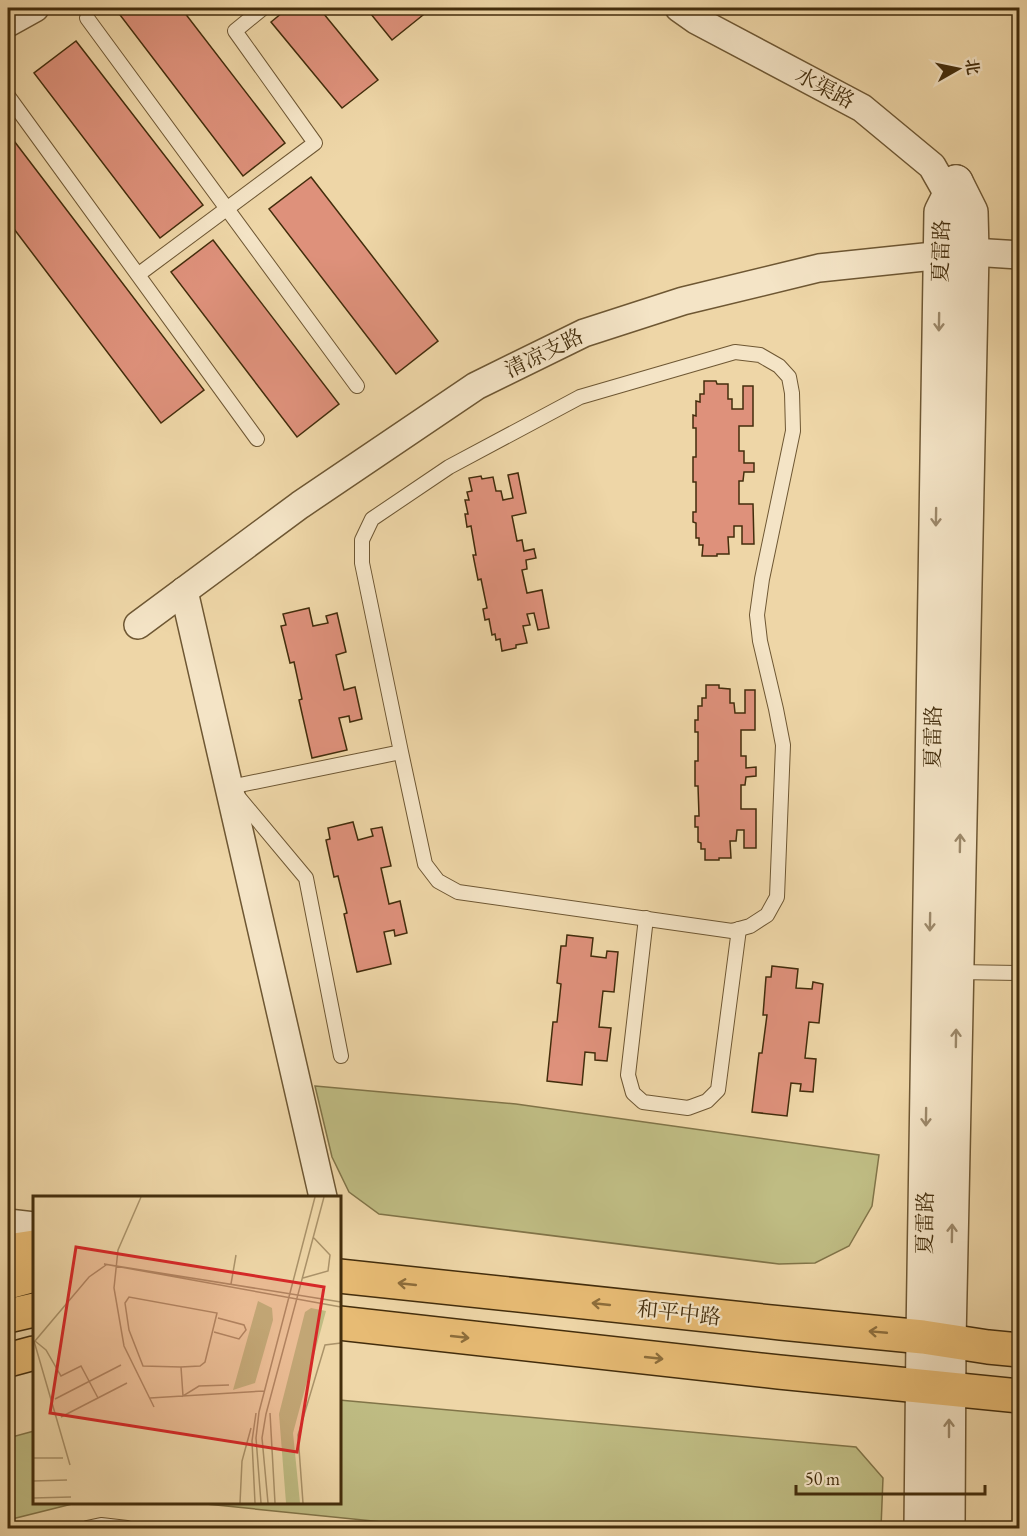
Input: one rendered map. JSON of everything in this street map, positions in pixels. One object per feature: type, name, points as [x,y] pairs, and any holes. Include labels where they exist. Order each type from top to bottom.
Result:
[{"type":"main road","points":[[8,1251],[33,1247]]},
{"type":"main road","name":"和平中路","points":[[340,1274],[401,1284],[936,1339],[1020,1350]]},
{"type":"main road","points":[[8,1282],[33,1275]]},
{"type":"main road","points":[[8,1317],[33,1310]]},
{"type":"main road","points":[[340,1323],[1020,1396]]},
{"type":"main road","points":[[340,1331],[397,1330]]},
{"type":"main road","points":[[8,1360],[33,1353]]},
{"type":"street","points":[[8,23],[35,8]]},
{"type":"street","name":"水渠路","points":[[679,8],[696,20],[862,108],[932,166],[949,196]]},
{"type":"street","name":"夏雷路","points":[[948,1528],[936,1388],[936,1339],[956,253],[971,212],[956,182],[949,196]]},
{"type":"street","name":"夏雷路","points":[[936,1339],[957,972],[956,253]]},
{"type":"street","name":"清凉支路","points":[[138,626],[300,505],[476,386],[584,333],[683,301],[819,268],[956,253],[1020,255]]},
{"type":"street","points":[[184,591],[323,1196]]},
{"type":"street","points":[[8,1223],[33,1226]]},
{"type":"street","name":"夏雷路","points":[[921,1528],[936,1388]]},
{"type":"lane","points":[[139,274],[315,143],[235,31],[263,8]]},
{"type":"lane","points":[[87,18],[357,386]]},
{"type":"lane","points":[[8,96],[258,439]]},
{"type":"lane","points":[[735,352],[760,356],[779,366],[789,377],[794,431],[762,579],[757,615],[760,641],[783,746],[777,897],[767,915],[750,926],[732,931],[646,918],[458,892],[438,881],[425,864],[362,563],[362,540],[372,519],[450,467],[580,397],[735,352]]},
{"type":"lane","points":[[341,1056],[306,878],[230,787],[401,752]]},
{"type":"lane","points":[[646,918],[628,1075],[633,1093],[643,1102],[688,1108],[707,1101],[717,1090],[739,929]]},
{"type":"lane","points":[[957,972],[1020,974]]},
{"type":"lane","points":[[87,1528],[101,1525],[127,1528]]},
{"type":"shaded area","points":[[315,1086],[516,1104],[879,1155],[872,1206],[849,1246],[815,1263],[779,1264],[379,1214],[349,1192],[332,1157]]},
{"type":"shaded area","points":[[340,1400],[856,1447],[883,1478],[881,1528],[442,1528],[196,1503],[340,1503]]},
{"type":"shaded area","points":[[33,1431],[33,1503],[76,1503],[8,1520],[8,1438]]},
{"type":"building","points":[[122,8],[181,8],[285,143],[243,176],[117,11]]},
{"type":"building","points":[[288,8],[319,8],[378,80],[342,108],[271,22]]},
{"type":"building","points":[[366,8],[425,8],[428,11],[392,40]]},
{"type":"building","points":[[76,41],[203,205],[160,238],[34,73]]},
{"type":"building","points":[[8,133],[204,390],[161,423],[8,221]]},
{"type":"building","points":[[311,177],[438,341],[396,374],[269,209]]},
{"type":"building","points":[[213,240],[339,404],[297,437],[171,272]]},
{"type":"building","points":[[704,381],[728,384],[728,399],[732,399],[732,409],[743,409],[743,386],[753,386],[753,426],[739,426],[739,451],[744,451],[744,463],[754,463],[754,472],[744,472],[743,481],[739,481],[739,504],[753,504],[754,544],[742,544],[742,526],[734,526],[734,537],[728,537],[729,554],[717,554],[717,556],[702,556],[703,545],[699,545],[699,538],[696,538],[696,523],[693,522],[693,512],[696,512],[693,457],[696,457],[696,428],[693,428],[693,415],[696,416],[696,401],[700,402],[700,394],[704,394]]},
{"type":"building","points":[[518,473],[526,513],[512,516],[517,541],[522,540],[524,551],[534,549],[536,558],[526,560],[527,569],[522,570],[527,593],[542,590],[549,628],[538,630],[534,613],[527,614],[530,625],[523,626],[527,643],[502,651],[500,639],[496,640],[495,634],[492,635],[489,619],[485,620],[483,609],[487,608],[473,555],[476,555],[471,526],[467,527],[465,514],[468,514],[465,500],[469,500],[467,492],[472,491],[469,478],[481,476],[482,479],[493,477],[496,491],[501,491],[503,500],[513,498],[508,475]]},
{"type":"building","points":[[309,608],[313,626],[328,623],[326,616],[337,613],[346,652],[336,655],[344,690],[355,687],[362,719],[350,722],[349,716],[339,718],[347,750],[312,758],[299,700],[302,699],[294,662],[290,663],[281,626],[286,625],[283,614]]},
{"type":"building","points":[[706,685],[719,685],[719,688],[730,689],[730,703],[734,703],[735,713],[745,713],[745,690],[755,690],[755,730],[741,730],[741,756],[746,756],[746,768],[756,767],[756,776],[746,777],[745,785],[741,785],[741,809],[756,809],[756,848],[744,848],[744,830],[737,830],[736,841],[730,841],[731,858],[719,858],[719,860],[705,860],[705,849],[701,849],[701,843],[698,842],[698,827],[695,827],[695,816],[699,816],[698,786],[695,786],[698,732],[695,732],[695,720],[698,720],[698,706],[702,706],[702,698],[706,698]]},
{"type":"building","points":[[353,822],[358,840],[373,836],[371,829],[382,827],[391,866],[381,868],[389,904],[400,901],[407,933],[395,936],[394,930],[384,932],[391,964],[357,972],[344,914],[347,913],[338,876],[334,877],[326,840],[330,839],[328,828]]},
{"type":"building","points":[[567,935],[593,938],[591,956],[606,958],[607,951],[618,952],[614,992],[603,991],[599,1027],[611,1028],[607,1061],[595,1060],[595,1053],[585,1052],[582,1085],[547,1081],[553,1022],[557,1022],[561,984],[557,983],[561,946],[566,946]]},
{"type":"building","points":[[772,966],[798,969],[796,988],[812,989],[813,982],[823,984],[819,1023],[809,1022],[805,1058],[816,1059],[813,1092],[800,1091],[801,1084],[791,1083],[787,1116],[752,1112],[759,1053],[762,1053],[767,1015],[763,1015],[766,977],[771,977]]}]
